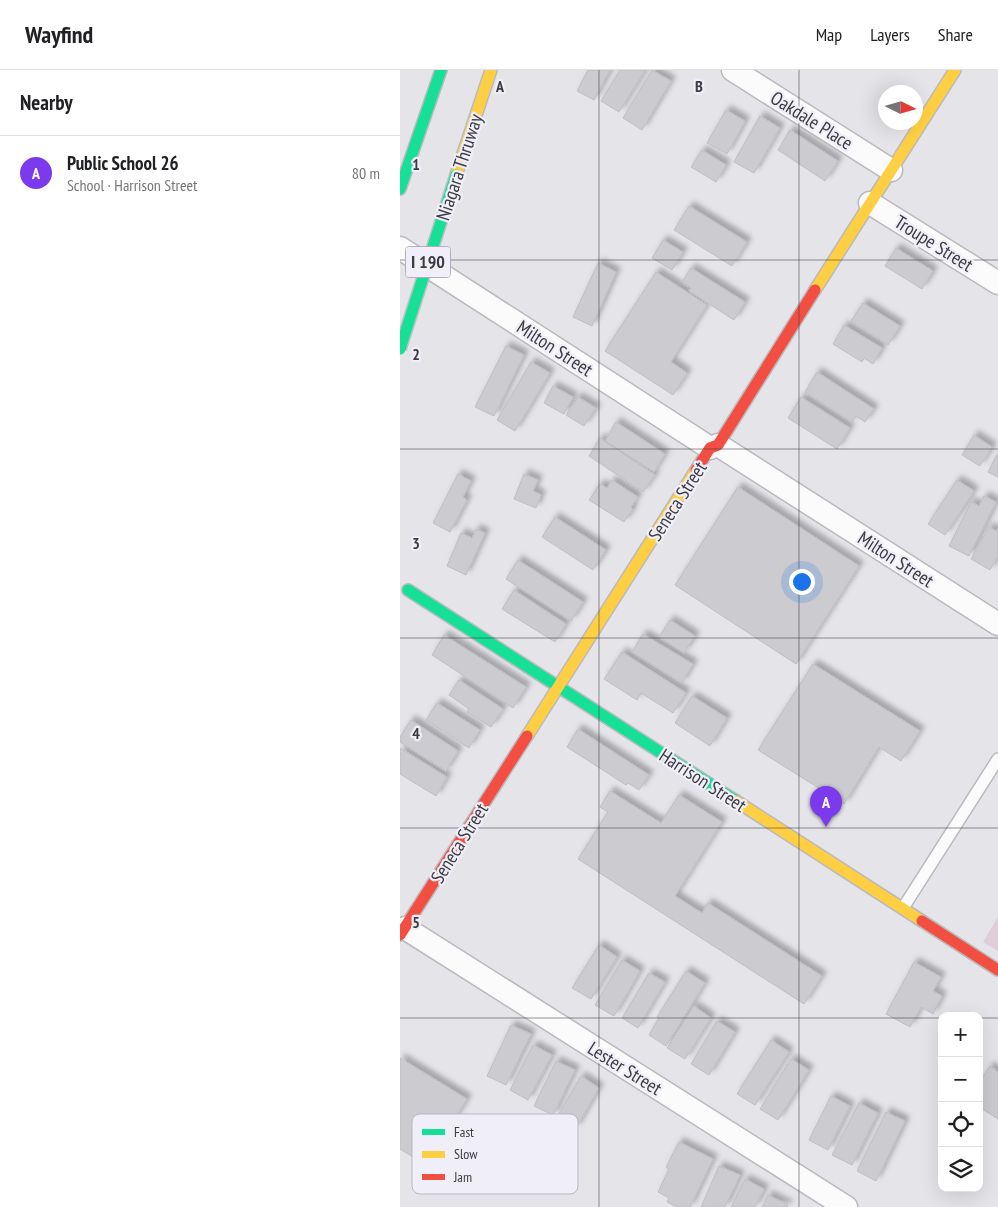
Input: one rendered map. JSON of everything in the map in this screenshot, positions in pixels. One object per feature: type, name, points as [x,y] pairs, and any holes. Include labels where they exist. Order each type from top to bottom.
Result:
[{"type":"main road","points":[[400,189],[441,70]]},
{"type":"main road","name":"Niagara Thruway","points":[[400,349],[491,70]]},
{"type":"main road","name":"Seneca Street","points":[[402,932],[956,70]]},
{"type":"main road","name":"Harrison Street","points":[[408,590],[998,970]]},
{"type":"street","name":"Oakdale Place","points":[[733,70],[892,170]]},
{"type":"street","name":"Troupe Street","points":[[870,203],[998,283]]},
{"type":"street","name":"Milton Street","points":[[400,248],[998,624]]},
{"type":"street","name":"Lester Street","points":[[402,932],[846,1207]]},
{"type":"lane","points":[[903,908],[998,758]]},
{"type":"shaded area","points":[[998,917],[998,951],[983,942]]},
{"type":"building","points":[[588,70],[610,70],[594,100],[577,91]]},
{"type":"building","points":[[620,70],[645,70],[619,112],[601,101]]},
{"type":"building","points":[[652,70],[671,81],[642,130],[623,118]]},
{"type":"building","points":[[726,110],[745,121],[727,154],[707,143]]},
{"type":"building","points":[[760,116],[780,128],[754,173],[734,162]]},
{"type":"building","points":[[790,130],[838,161],[825,181],[778,150]]},
{"type":"building","points":[[702,150],[726,165],[716,182],[691,167]]},
{"type":"building","points":[[689,206],[747,242],[732,266],[674,230]]},
{"type":"building","points":[[663,240],[683,252],[672,270],[652,258]]},
{"type":"building","points":[[896,248],[933,271],[922,289],[885,266]]},
{"type":"building","points":[[598,263],[616,272],[592,326],[573,317]]},
{"type":"building","points":[[691,268],[745,302],[734,320],[689,291],[691,288],[682,282]]},
{"type":"building","points":[[656,272],[707,305],[671,362],[687,373],[673,395],[605,351]]},
{"type":"building","points":[[863,303],[900,326],[888,345],[851,321]]},
{"type":"building","points":[[844,325],[882,348],[873,364],[864,358],[862,362],[833,344]]},
{"type":"building","points":[[506,346],[524,355],[494,416],[475,407]]},
{"type":"building","points":[[531,362],[550,373],[515,431],[497,420]]},
{"type":"building","points":[[817,372],[874,409],[865,422],[856,416],[852,422],[805,392]]},
{"type":"building","points":[[553,386],[573,397],[564,414],[544,403]]},
{"type":"building","points":[[578,397],[596,408],[584,426],[566,415]]},
{"type":"building","points":[[801,397],[850,428],[837,449],[788,418]]},
{"type":"building","points":[[616,422],[665,454],[654,472],[605,441]]},
{"type":"building","points":[[974,435],[992,447],[980,466],[962,455]]},
{"type":"building","points":[[600,438],[655,475],[643,492],[589,456]]},
{"type":"building","points":[[998,455],[998,477],[988,472]]},
{"type":"building","points":[[458,474],[471,481],[463,497],[467,500],[450,532],[433,523]]},
{"type":"building","points":[[524,474],[538,480],[533,491],[541,495],[536,508],[514,499]]},
{"type":"building","points":[[612,480],[638,497],[631,507],[633,509],[624,522],[589,500],[600,484],[607,488]]},
{"type":"building","points":[[957,480],[974,491],[945,535],[928,524]]},
{"type":"building","points":[[738,487],[859,566],[796,664],[675,585]]},
{"type":"building","points":[[984,496],[996,502],[969,556],[949,546],[971,502],[979,506]]},
{"type":"building","points":[[555,517],[606,550],[593,570],[542,537]]},
{"type":"building","points":[[989,527],[996,531],[998,528],[998,556],[990,570],[971,559]]},
{"type":"building","points":[[476,529],[485,533],[466,575],[447,566],[461,533],[472,538]]},
{"type":"building","points":[[518,560],[583,602],[571,621],[506,579]]},
{"type":"building","points":[[514,590],[566,624],[555,642],[502,609]]},
{"type":"building","points":[[670,620],[695,636],[684,653],[659,637]]},
{"type":"building","points":[[643,634],[693,664],[682,683],[632,652]]},
{"type":"building","points":[[444,635],[526,687],[513,708],[432,655]]},
{"type":"building","points":[[622,652],[686,693],[673,713],[641,693],[637,700],[604,679]]},
{"type":"building","points":[[813,664],[920,731],[901,761],[879,747],[844,804],[758,750]]},
{"type":"building","points":[[459,680],[503,709],[491,727],[467,712],[469,709],[449,695]]},
{"type":"building","points":[[692,696],[727,718],[710,746],[675,723]]},
{"type":"building","points":[[437,703],[480,730],[469,748],[426,720]]},
{"type":"building","points":[[411,720],[458,751],[446,771],[400,742],[400,737]]},
{"type":"building","points":[[578,729],[649,775],[639,790],[628,783],[626,785],[567,747]]},
{"type":"building","points":[[400,748],[447,777],[436,796],[400,774]]},
{"type":"building","points":[[610,791],[661,823],[679,795],[722,822],[675,896],[702,913],[708,903],[822,976],[804,1004],[578,859],[608,812],[600,807]]},
{"type":"building","points":[[599,945],[617,957],[591,999],[572,988]]},
{"type":"building","points":[[622,960],[640,971],[614,1016],[595,1005]]},
{"type":"building","points":[[914,962],[941,977],[933,991],[942,996],[933,1014],[921,1007],[910,1027],[886,1014]]},
{"type":"building","points":[[686,971],[705,983],[666,1046],[649,1035],[659,1018],[657,1017]]},
{"type":"building","points":[[649,973],[665,982],[638,1028],[622,1018]]},
{"type":"building","points":[[694,1006],[711,1018],[685,1059],[667,1048]]},
{"type":"building","points":[[717,1021],[735,1032],[709,1075],[691,1064]]},
{"type":"building","points":[[511,1025],[531,1034],[506,1085],[487,1076]]},
{"type":"building","points":[[771,1040],[789,1052],[755,1105],[737,1094]]},
{"type":"building","points":[[533,1045],[552,1055],[528,1100],[510,1090]]},
{"type":"building","points":[[400,1058],[467,1099],[458,1114],[412,1114],[412,1156],[400,1149]]},
{"type":"building","points":[[791,1059],[809,1070],[778,1120],[760,1109]]},
{"type":"building","points":[[556,1061],[575,1070],[553,1114],[534,1106]]},
{"type":"building","points":[[990,1066],[998,1072],[998,1119],[983,1110],[983,1077]]},
{"type":"building","points":[[581,1076],[599,1088],[578,1125],[578,1114],[559,1114]]},
{"type":"building","points":[[831,1096],[850,1106],[828,1150],[809,1140]]},
{"type":"building","points":[[859,1103],[878,1113],[852,1165],[832,1155]]},
{"type":"building","points":[[886,1112],[905,1121],[876,1181],[857,1171]]},
{"type":"building","points":[[679,1142],[713,1159],[690,1207],[677,1207],[667,1202],[669,1198],[658,1192],[669,1169],[666,1167]]},
{"type":"building","points":[[719,1166],[740,1175],[725,1207],[701,1207]]},
{"type":"building","points":[[745,1179],[764,1189],[755,1207],[731,1207]]},
{"type":"building","points":[[768,1195],[788,1205],[787,1207],[762,1207]]},
{"type":"traffic: fast","points":[[400,189],[441,70]]},
{"type":"traffic: fast","points":[[400,349],[456,175]]},
{"type":"traffic: fast","points":[[408,590],[736,801]]},
{"type":"traffic: slow","points":[[456,175],[491,70]]},
{"type":"traffic: slow","points":[[815,290],[955,70]]},
{"type":"traffic: slow","points":[[527,736],[696,470]]},
{"type":"traffic: slow","points":[[736,801],[922,921]]},
{"type":"traffic: jam","points":[[696,470],[710,448],[718,445],[815,290]]},
{"type":"traffic: jam","points":[[400,935],[527,736]]},
{"type":"traffic: jam","points":[[922,921],[998,970]]},
{"type":"place","name":"Public School 26","points":[[826,827]]}]
